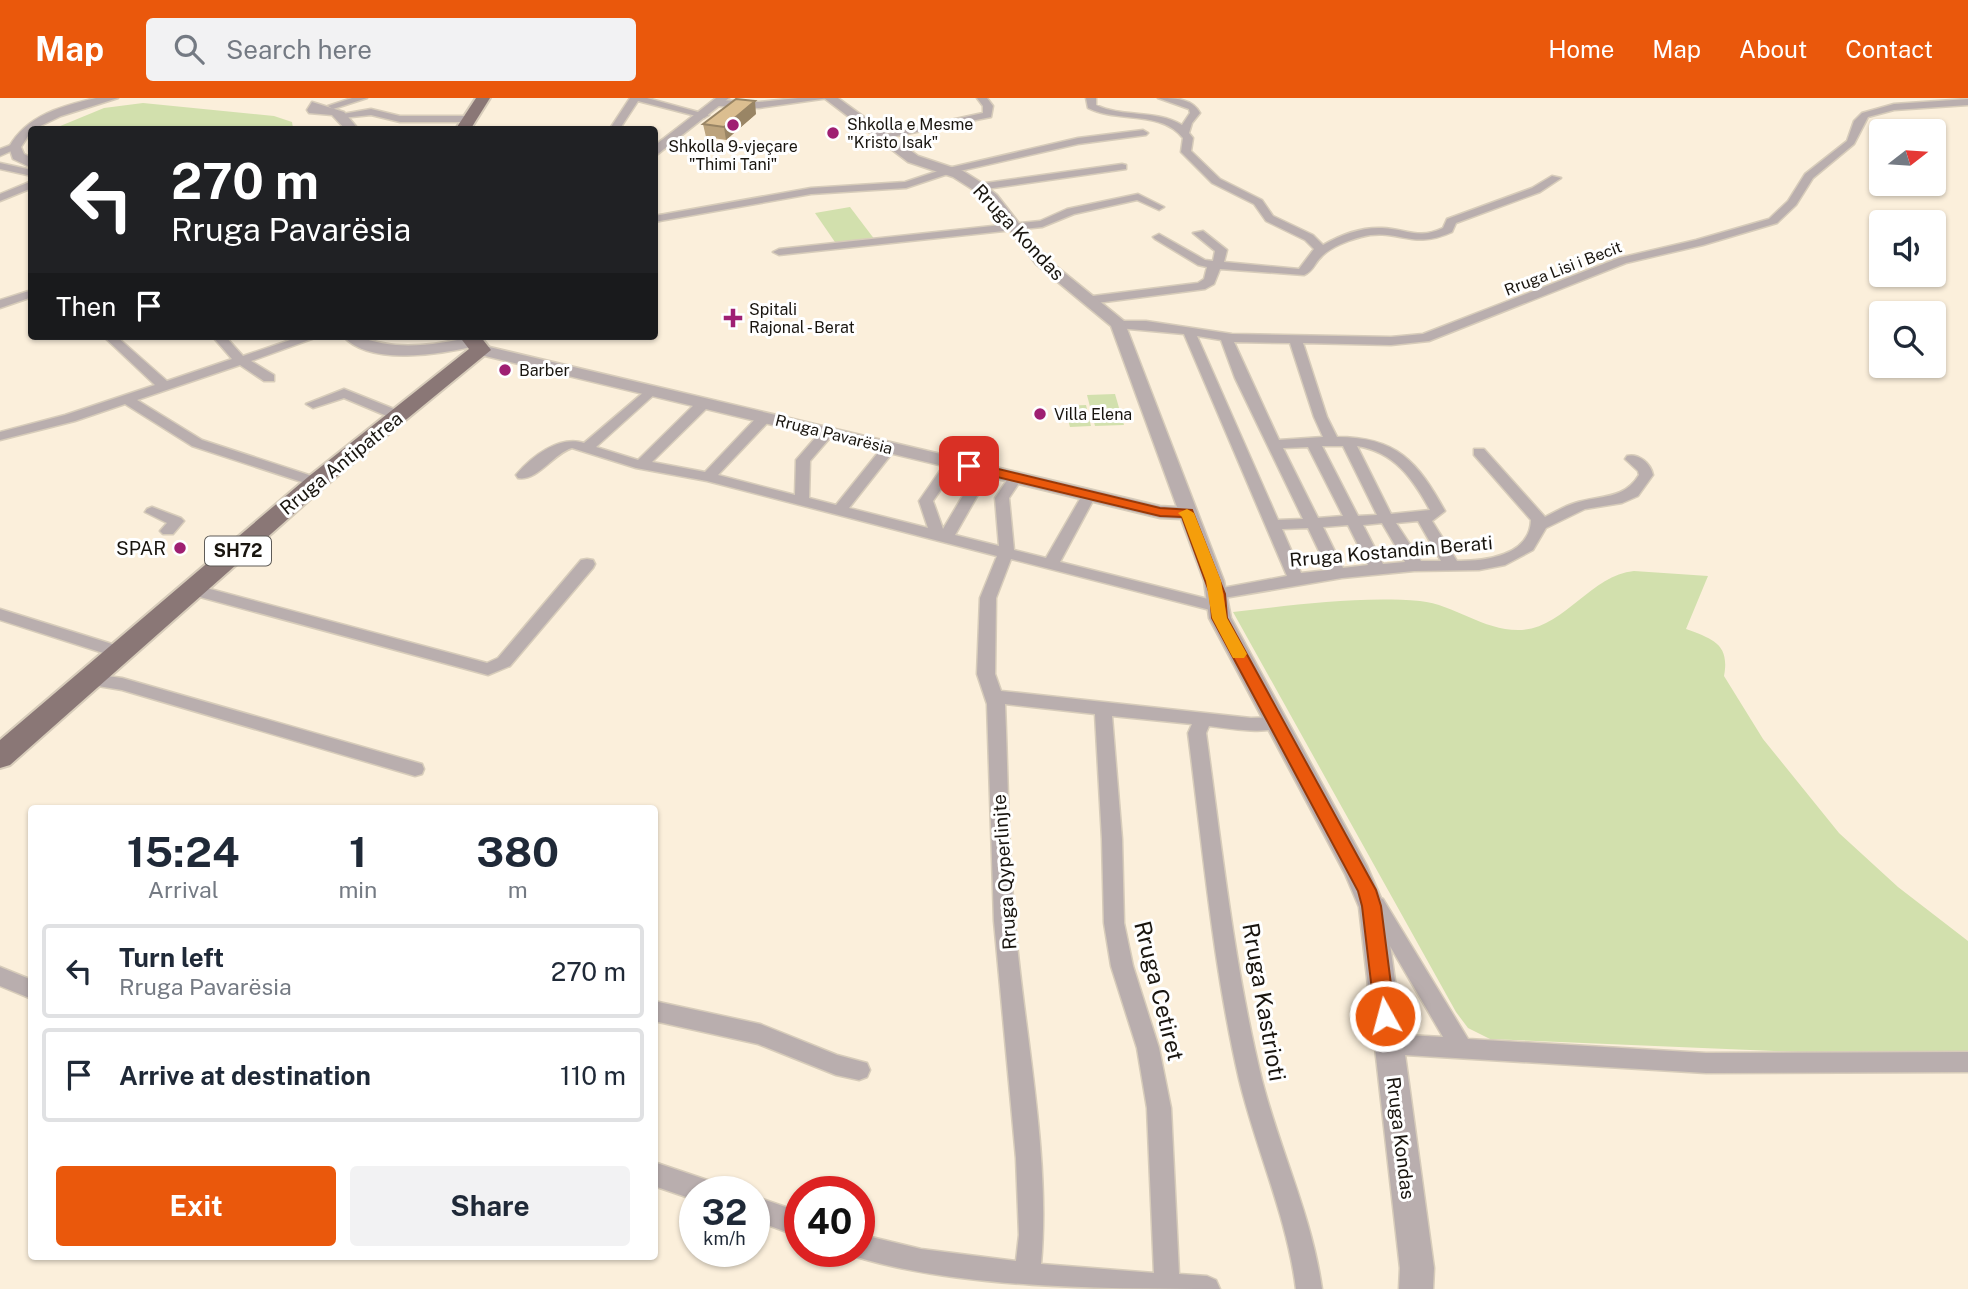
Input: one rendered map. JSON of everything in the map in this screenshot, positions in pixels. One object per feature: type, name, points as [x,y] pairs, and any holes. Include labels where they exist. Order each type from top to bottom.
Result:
[{"type":"main road","points":[[466,124],[483,98]]},
{"type":"main road","name":"Rruga Antipatrea","points":[[0,757],[92,680],[316,482],[399,416],[474,343]]},
{"type":"street","points":[[35,126],[46,119],[112,98]]},
{"type":"street","points":[[328,109],[362,98]]},
{"type":"street","points":[[617,126],[636,98],[704,115]]},
{"type":"street","points":[[658,150],[720,101],[759,105],[824,98]]},
{"type":"street","name":"Rruga Kondas","points":[[830,98],[919,162],[948,171],[979,187],[1041,261],[1118,324],[1218,601],[1220,618],[1367,890],[1372,906],[1417,1268],[1416,1289]]},
{"type":"street","points":[[882,136],[987,116],[988,106],[982,98]]},
{"type":"street","points":[[1091,98],[1091,106],[1107,114],[1158,118],[1185,131]]},
{"type":"street","points":[[1163,98],[1184,102],[1193,108],[1195,113],[1187,122],[1185,131],[1188,138],[1185,149],[1210,177],[1231,191],[1258,202],[1264,213],[1315,242],[1320,252]]},
{"type":"street","points":[[303,99],[304,104],[328,109],[371,112],[400,119],[466,124]]},
{"type":"street","name":"Rruga Lisi i Becit","points":[[1118,324],[1226,337],[1391,341],[1425,338],[1623,260],[1699,243],[1765,224],[1784,212],[1809,176],[1851,142],[1859,121],[1865,115],[1894,107],[1968,102]]},
{"type":"street","points":[[323,125],[328,109]]},
{"type":"street","points":[[328,109],[348,126]]},
{"type":"street","points":[[0,153],[15,147],[28,131]]},
{"type":"street","points":[[658,218],[811,191],[906,185],[948,171],[1078,141],[1143,133]]},
{"type":"street","points":[[15,147],[18,156],[28,162]]},
{"type":"street","points":[[0,166],[28,172]]},
{"type":"street","points":[[979,187],[1122,167]]},
{"type":"street","points":[[1159,237],[1202,263],[1300,273],[1307,270],[1320,252],[1334,243],[1378,231],[1413,239],[1438,234],[1448,230],[1451,220],[1511,200],[1556,178]]},
{"type":"street","points":[[0,198],[28,186]]},
{"type":"street","points":[[19,190],[28,198]]},
{"type":"street","points":[[779,252],[1012,225],[1042,224],[1071,211],[1138,197],[1159,207]]},
{"type":"street","points":[[1089,300],[1201,286],[1210,281],[1212,269],[1218,265],[1221,250],[1199,233]]},
{"type":"street","points":[[0,304],[28,294]]},
{"type":"street","points":[[1189,332],[1296,579]]},
{"type":"street","points":[[1226,337],[1242,378],[1338,574]]},
{"type":"street","points":[[1294,338],[1307,366],[1324,429],[1341,442],[1416,566]]},
{"type":"street","points":[[113,340],[163,386]]},
{"type":"street","points":[[222,340],[239,359],[269,378]]},
{"type":"street","points":[[0,436],[125,399],[301,340]]},
{"type":"street","points":[[358,340],[373,348],[388,350],[474,343]]},
{"type":"street","name":"Rruga Pavarësia","points":[[474,343],[651,390],[1168,514],[1187,513]]},
{"type":"street","points":[[586,448],[651,390]]},
{"type":"street","points":[[313,404],[344,393],[399,416]]},
{"type":"street","points":[[125,399],[197,443],[316,482]]},
{"type":"street","points":[[641,465],[705,403]]},
{"type":"street","points":[[708,477],[765,417]]},
{"type":"street","points":[[802,502],[803,460],[828,432]]},
{"type":"street","points":[[1274,444],[1341,442],[1382,445],[1397,453],[1423,482],[1438,511],[1432,516],[1274,525]]},
{"type":"street","points":[[1313,443],[1378,569]]},
{"type":"street","points":[[523,475],[562,446],[573,444],[641,465],[708,477],[1051,564],[1218,601]]},
{"type":"street","points":[[839,511],[890,447]]},
{"type":"street","points":[[1479,452],[1536,513],[1540,525],[1584,505],[1619,500],[1634,490],[1646,475],[1645,469],[1632,459]]},
{"type":"street","points":[[942,536],[926,501],[953,462]]},
{"type":"street","points":[[942,536],[985,470]]},
{"type":"street","name":"Rruga Qyperlinjte","points":[[1016,477],[1002,498],[1006,552],[988,598],[986,674],[995,697],[1004,921],[1028,1158],[1031,1235],[1027,1275]]},
{"type":"street","points":[[1051,564],[1089,495]]},
{"type":"street","points":[[152,512],[176,521],[168,531]]},
{"type":"street","points":[[1422,516],[1451,564]]},
{"type":"street","name":"Rruga Kostandin Berati","points":[[1218,601],[1296,579],[1416,566],[1474,566],[1511,556],[1534,543],[1540,525]]},
{"type":"street","points":[[195,590],[488,669],[504,662],[587,564]]},
{"type":"street","points":[[0,614],[122,653]]},
{"type":"street","points":[[92,680],[121,684],[415,769]]},
{"type":"street","points":[[995,697],[1203,719],[1276,723]]},
{"type":"street","name":"Rruga Cetiret","points":[[1103,708],[1112,839],[1114,923],[1122,965],[1148,1048],[1159,1108],[1167,1287]]},
{"type":"street","name":"Rruga Kastrioti","points":[[1203,719],[1197,733],[1238,1018],[1262,1125],[1303,1248],[1310,1289]]},
{"type":"street","points":[[1367,890],[1461,1048]]},
{"type":"street","points":[[0,976],[28,988]]},
{"type":"street","points":[[658,1013],[760,1034],[836,1065],[859,1070]]},
{"type":"street","points":[[1389,1044],[1706,1063],[1968,1062]]},
{"type":"street","points":[[658,1175],[679,1182]]},
{"type":"street","points":[[875,1251],[905,1259],[1027,1275],[1208,1289]]},
{"type":"green space","points":[[143,103],[274,116],[292,122],[293,126],[60,126],[104,108]]},
{"type":"green space","points":[[850,207],[875,240],[837,245],[815,213]]},
{"type":"green space","points":[[1115,394],[1124,425],[1095,426],[1087,395]]},
{"type":"green space","points":[[1086,405],[1091,426],[1070,427],[1064,406]]},
{"type":"green space","points":[[1634,571],[1708,576],[1686,629],[1711,640],[1722,650],[1724,676],[1763,739],[1839,833],[1898,887],[1968,941],[1968,1059],[1490,1039],[1468,1028],[1456,1012],[1233,612],[1350,600],[1420,601],[1433,603],[1496,627],[1522,630],[1552,620],[1604,581]]},
{"type":"building","points":[[736,99],[755,101],[724,127],[703,124]]},
{"type":"slow traffic","points":[[1184,513],[1187,513],[1214,581],[1220,618],[1239,654]]},
{"type":"place","name":"Shkolla 9-vjeçare \"Thimi Tani\"","points":[[733,125]]},
{"type":"place","name":"Shkolla e Mesme \"Kristo Isak\"","points":[[833,133]]},
{"type":"place","name":"Spitali Rajonal - Berat","points":[[733,318]]},
{"type":"place","name":"Barber","points":[[505,370]]},
{"type":"place","name":"Villa Elena","points":[[1040,414]]},
{"type":"place","name":"SPAR","points":[[180,548]]},
{"type":"route","points":[[969,466],[1168,514],[1187,513],[1214,581],[1220,618],[1367,890],[1372,906],[1385,1016]]}]
